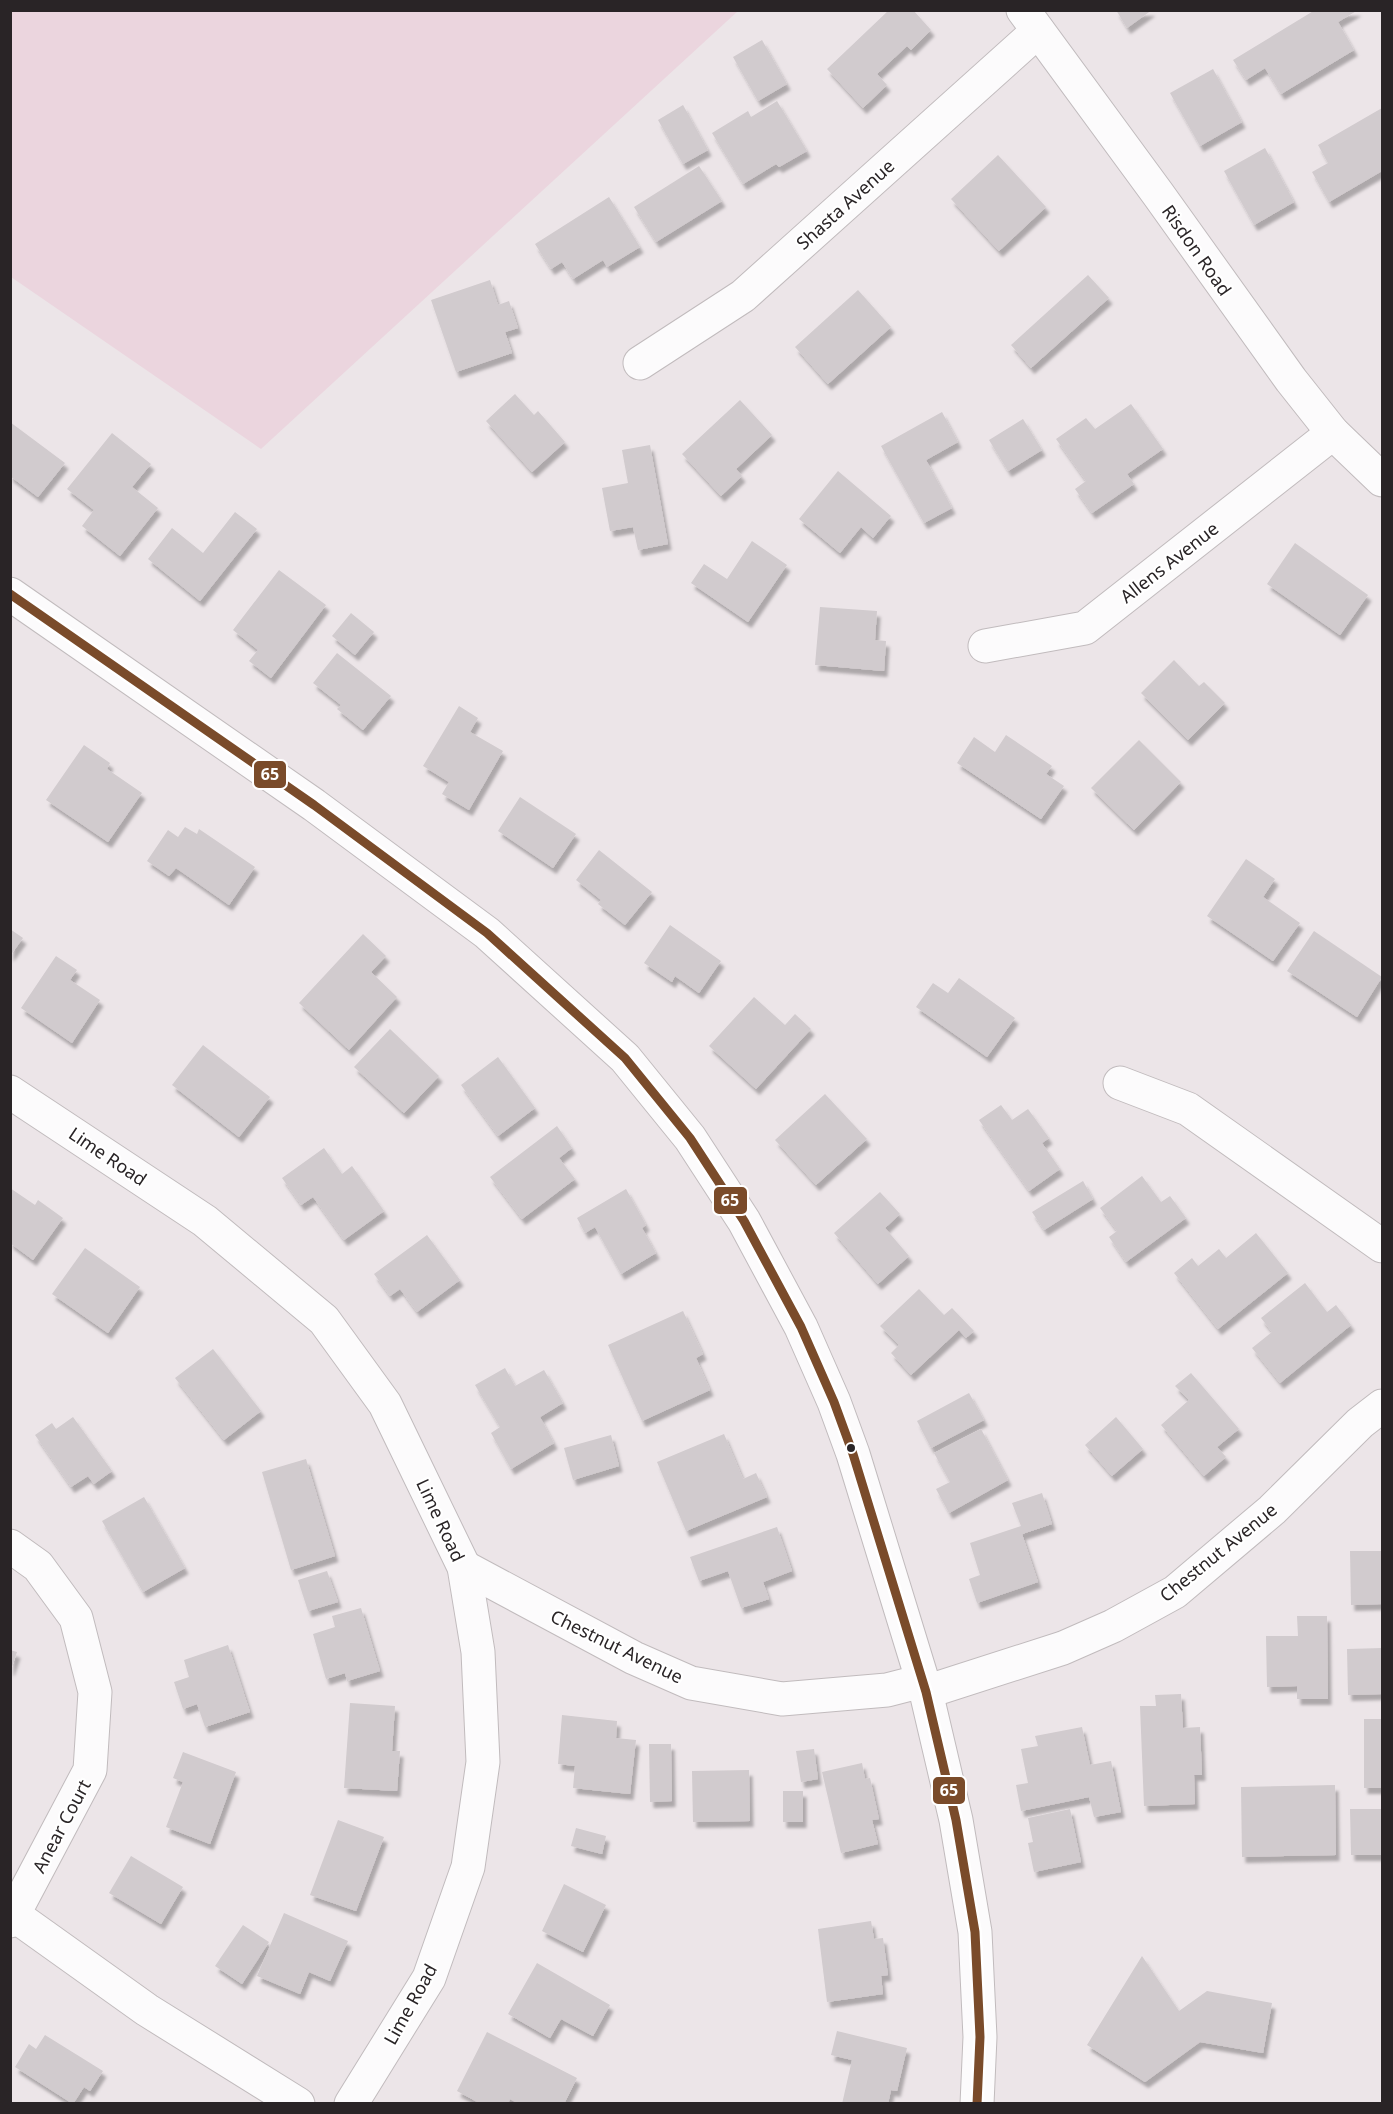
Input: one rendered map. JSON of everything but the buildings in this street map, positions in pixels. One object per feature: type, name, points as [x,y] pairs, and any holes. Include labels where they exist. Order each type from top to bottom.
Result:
[{"type":"street","name":"Shasta Avenue","points":[[640,363],[743,296],[1031,21]]},
{"type":"street","name":"Risdon Road","points":[[1031,21],[1291,380],[1333,433],[1383,480]]},
{"type":"street","name":"Allens Avenue","points":[[985,646],[1085,628],[1333,433]]},
{"type":"street","points":[[10,594],[314,805],[487,933],[625,1058],[690,1138],[744,1221],[801,1327],[834,1402],[853,1454],[924,1687],[956,1820],[975,1932],[980,2037],[977,2103]]},
{"type":"street","points":[[1120,1083],[1188,1109],[1383,1246]]},
{"type":"street","name":"Lime Road","points":[[10,1092],[205,1221],[324,1320],[385,1404],[464,1567],[478,1652],[483,1762],[468,1867],[429,1978],[351,2103]]},
{"type":"street","name":"Chestnut Avenue","points":[[464,1567],[634,1658],[691,1683],[782,1699],[924,1687],[1063,1648],[1113,1626],[1174,1592],[1272,1510],[1360,1423],[1383,1406]]},
{"type":"street","name":"Anear Court","points":[[10,1546],[38,1566],[76,1618],[95,1692],[90,1770],[12,1918],[147,2010],[298,2103]]},
{"type":"shaded area","points":[[11,10],[738,11],[261,449],[11,277]]},
{"type":"transit line","name":"65","points":[[10,594],[314,805],[487,933],[625,1058],[690,1138],[744,1221],[801,1327],[834,1402],[853,1454],[926,1692],[956,1820],[975,1932],[980,2037],[977,2104]]}]
